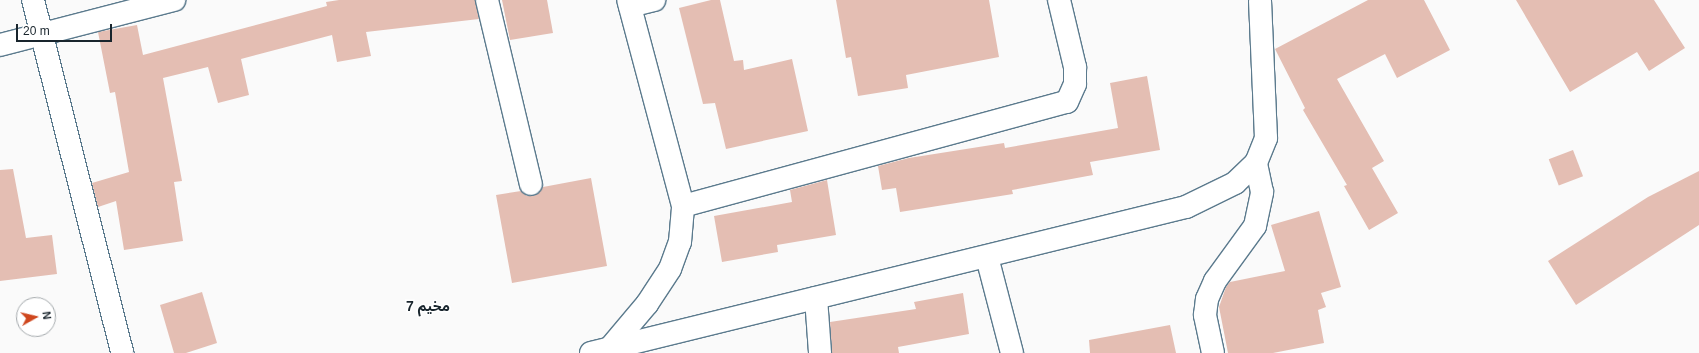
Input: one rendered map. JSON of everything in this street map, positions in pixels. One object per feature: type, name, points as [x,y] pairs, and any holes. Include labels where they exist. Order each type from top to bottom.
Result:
[{"type":"street","points":[[33,0],[122,353]]},
{"type":"street","points":[[0,44],[174,0]]},
{"type":"street","points":[[487,0],[531,184]]},
{"type":"street","points":[[600,351],[648,304],[670,269],[680,242],[683,206],[629,3],[654,0]]},
{"type":"street","points":[[683,206],[1067,102],[1075,84],[1075,67],[1059,0]]},
{"type":"street","points":[[600,351],[1186,207],[1235,183],[1256,163],[1266,138],[1262,0],[1256,0]]},
{"type":"street","points":[[1213,353],[1205,315],[1207,299],[1215,280],[1255,226],[1262,192],[1256,163]]},
{"type":"street","points":[[987,257],[1012,353]]},
{"type":"street","points":[[816,298],[820,353]]},
{"type":"building","points":[[339,0],[475,0],[479,19],[366,32],[371,56],[337,62],[332,35],[241,59],[249,95],[218,103],[208,67],[163,78],[182,181],[174,182],[183,241],[124,250],[116,201],[98,207],[92,183],[129,172],[115,92],[110,93],[98,32],[137,25],[143,55],[327,6],[326,2]]},
{"type":"building","points":[[502,0],[547,0],[553,33],[510,40]]},
{"type":"building","points":[[711,0],[720,0],[734,61],[743,60],[744,70],[792,59],[808,131],[726,149],[715,103],[703,104],[679,8]]},
{"type":"building","points":[[836,0],[989,0],[999,57],[906,75],[908,88],[858,96],[851,57],[846,58]]},
{"type":"building","points":[[1368,0],[1424,0],[1450,50],[1397,78],[1385,54],[1337,79],[1384,161],[1372,168],[1398,213],[1369,230],[1344,186],[1347,185],[1303,110],[1305,108],[1275,49]]},
{"type":"building","points":[[1516,0],[1654,0],[1685,48],[1649,71],[1637,52],[1570,92]]},
{"type":"building","points":[[1147,76],[1160,150],[1090,162],[1093,175],[1012,190],[1013,194],[900,212],[896,188],[882,190],[878,166],[909,158],[1004,143],[1005,148],[1118,128],[1110,83]]},
{"type":"building","points":[[1573,150],[1583,176],[1559,185],[1549,159]]},
{"type":"building","points":[[13,169],[26,238],[52,235],[57,274],[0,281],[0,170]]},
{"type":"building","points":[[1699,171],[1699,225],[1576,305],[1548,261],[1648,197]]},
{"type":"building","points":[[591,178],[607,266],[512,283],[496,195],[521,191],[527,196],[534,196],[543,187]]},
{"type":"building","points":[[827,180],[836,235],[777,245],[778,252],[722,262],[714,216],[792,202],[790,190]]},
{"type":"building","points":[[1319,211],[1341,287],[1321,293],[1326,307],[1318,310],[1324,343],[1273,353],[1228,353],[1219,307],[1226,287],[1230,282],[1285,271],[1271,225]]},
{"type":"building","points":[[202,292],[217,343],[186,353],[174,353],[160,305]]},
{"type":"building","points":[[963,293],[969,334],[898,347],[899,353],[832,353],[830,322],[916,309],[914,302]]},
{"type":"building","points":[[1170,325],[1176,353],[1090,353],[1089,340]]},
{"type":"district","name":"مخيم 7","points":[[428,306]]}]
